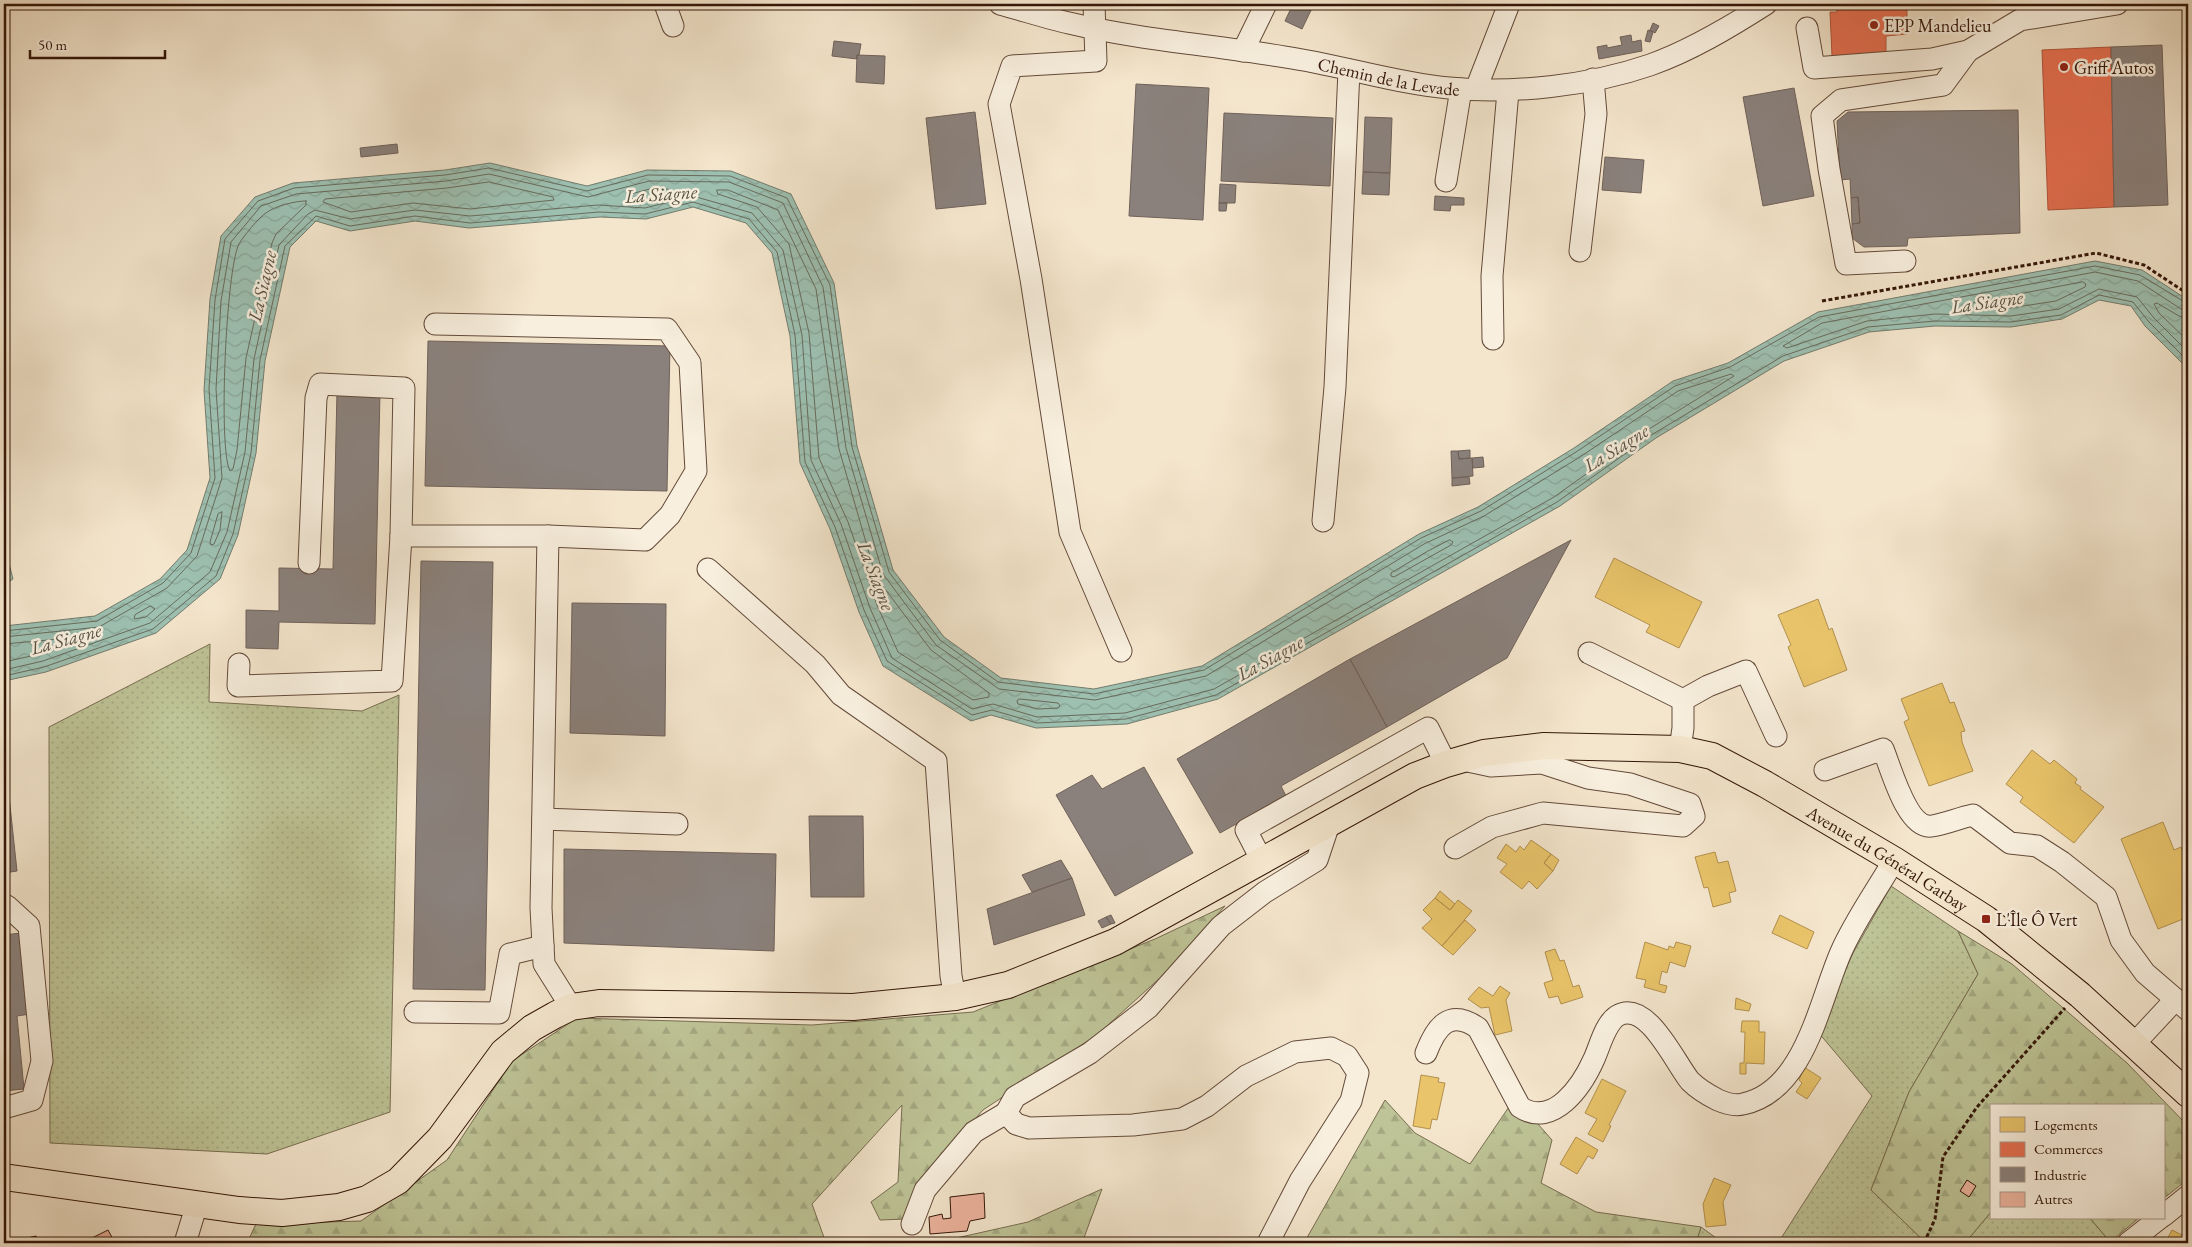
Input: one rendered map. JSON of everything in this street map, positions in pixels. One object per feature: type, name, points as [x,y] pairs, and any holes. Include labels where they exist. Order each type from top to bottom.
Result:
[{"type":"main road","name":"Avenue du Général Garbay","points":[[571,1007],[599,1003],[853,1007],[955,997],[1008,985],[1115,942],[1261,859],[1415,776],[1453,762],[1484,753],[1544,746],[1680,749],[1712,756],[1765,784],[1894,860],[1986,919],[2080,995],[2188,1094]]},
{"type":"main road","points":[[4,1177],[197,1204],[282,1213],[339,1207],[368,1199],[398,1181],[440,1138],[503,1052],[532,1028],[571,1007]]},
{"type":"street","points":[[665,4],[673,26]]},
{"type":"street","name":"Chemin de la Levade","points":[[1000,4],[1069,23],[1096,28],[1287,57],[1349,70],[1469,89],[1508,91],[1593,79],[1650,65],[1703,41],[1766,4]]},
{"type":"street","points":[[1094,4],[1096,60],[1012,66],[999,104],[1031,279],[1070,532],[1121,651]]},
{"type":"street","points":[[1244,51],[1266,4]]},
{"type":"street","points":[[1446,181],[1469,89],[1510,4]]},
{"type":"street","points":[[1807,28],[1814,68],[1932,60],[1968,51],[2020,20],[2089,6],[2117,4]]},
{"type":"street","points":[[1905,261],[1846,264],[1829,169],[1822,116],[1841,100],[1943,85],[1968,51]]},
{"type":"street","points":[[1324,522],[1335,387],[1349,70]]},
{"type":"street","points":[[1580,252],[1596,114],[1593,79]]},
{"type":"street","points":[[1493,339],[1492,276],[1508,91]]},
{"type":"street","points":[[401,536],[548,536],[645,540],[670,515],[696,471],[690,363],[667,329],[435,324]]},
{"type":"street","points":[[239,664],[238,686],[392,682],[401,536],[404,388],[320,384],[316,398],[308,563]]},
{"type":"street","points":[[548,536],[541,908],[544,964],[571,1007]]},
{"type":"street","points":[[708,569],[815,664],[840,695],[936,761],[951,976],[955,997]]},
{"type":"street","points":[[1589,653],[1683,700]]},
{"type":"street","points":[[1683,700],[1708,686],[1746,671],[1776,736]]},
{"type":"street","points":[[1680,749],[1684,728],[1683,700]]},
{"type":"street","points":[[1261,859],[1246,830],[1428,728],[1453,762],[1491,766],[1542,763],[1588,778],[1630,784],[1690,804],[1694,816],[1682,826],[1543,814],[1492,827],[1455,848]]},
{"type":"street","points":[[1825,770],[1883,749],[1910,816],[1919,825],[1930,827],[1973,815],[2010,843],[2036,846],[2062,862],[2106,898],[2121,940],[2146,973],[2182,1005],[2134,1044]]},
{"type":"street","points":[[543,819],[677,824]]},
{"type":"street","points":[[912,1224],[925,1190],[974,1132],[1006,1113],[1015,1097],[1090,1053],[1148,1008],[1221,926],[1265,892],[1317,860],[1329,824]]},
{"type":"street","points":[[1426,1053],[1434,1033],[1443,1023],[1457,1019],[1469,1021],[1478,1028],[1520,1107],[1529,1113],[1540,1114],[1553,1110],[1567,1100],[1593,1061],[1608,1027],[1617,1016],[1627,1013],[1638,1014],[1647,1020],[1680,1069],[1706,1094],[1722,1102],[1739,1105],[1755,1102],[1774,1091],[1787,1078],[1801,1055],[1842,951],[1894,860]]},
{"type":"street","points":[[4,906],[7,906],[29,926],[42,1061],[32,1100],[4,1108]]},
{"type":"street","points":[[415,1012],[499,1013],[510,954],[543,946]]},
{"type":"street","points":[[1006,1113],[1016,1124],[1029,1128],[1133,1125],[1182,1119],[1207,1106],[1246,1076],[1295,1052],[1331,1048],[1347,1056],[1358,1073],[1351,1101],[1300,1181],[1268,1243]]},
{"type":"street","points":[[2164,1215],[2188,1196]]},
{"type":"street","points":[[185,1243],[197,1204]]},
{"type":"street","points":[[2128,1243],[2157,1220]]},
{"type":"path","points":[[1822,302],[2096,253],[2144,265],[2188,294]]},
{"type":"path","points":[[1924,1243],[1936,1220],[1943,1157],[1977,1107],[2056,1018],[2080,995]]},
{"type":"green space","points":[[210,644],[209,702],[362,711],[399,695],[390,1112],[267,1154],[50,1143],[49,727]]},
{"type":"green space","points":[[1891,886],[1958,931],[1978,974],[1909,1092],[1871,1190],[1926,1243],[1778,1243],[1872,1096],[1818,1032],[1853,953]]},
{"type":"green space","points":[[1225,906],[1161,977],[1098,1034],[983,1110],[915,1187],[906,1219],[880,1220],[871,1202],[898,1182],[902,1105],[812,1204],[826,1243],[247,1243],[256,1224],[361,1221],[447,1160],[512,1061],[577,1018],[812,1025],[973,1012],[1155,939]]},
{"type":"green space","points":[[1958,931],[2012,964],[2127,1063],[2188,1126],[2188,1179],[2164,1198],[2164,1104],[1990,1104],[1990,1213],[1965,1243],[1926,1243],[1871,1190],[1909,1092],[1978,974]]},
{"type":"green space","points":[[1515,1098],[1552,1140],[1541,1183],[1596,1212],[1701,1227],[1696,1243],[1304,1243],[1385,1100],[1415,1133],[1470,1164]]},
{"type":"green space","points":[[1102,1189],[1082,1243],[934,1243],[1028,1222]]},
{"type":"green space","points":[[1990,1213],[1990,1220],[2092,1220],[2110,1242],[1965,1243]]},
{"type":"green space","points":[[2092,1220],[2137,1220],[2110,1242]]},
{"type":"green space","points":[[1701,1227],[1723,1243],[1696,1243]]},
{"type":"water","name":"La Siagne","points":[[490,163],[587,186],[647,170],[731,171],[791,194],[834,283],[857,446],[893,570],[944,637],[1001,678],[1094,689],[1202,666],[1419,534],[1478,507],[1574,448],[1673,381],[1728,363],[1818,312],[2095,261],[2142,270],[2188,300],[2188,369],[2145,326],[2131,306],[2099,300],[2062,319],[2011,327],[1935,326],[1869,332],[1784,361],[1656,438],[1560,506],[1218,699],[1127,724],[1036,728],[991,715],[971,721],[883,666],[859,612],[830,529],[800,463],[790,336],[772,253],[746,223],[693,207],[646,219],[600,217],[469,228],[415,221],[350,231],[316,221],[290,247],[265,361],[256,453],[238,535],[220,579],[156,633],[46,672],[4,681],[4,626],[95,616],[160,579],[187,550],[210,478],[204,390],[210,299],[221,236],[255,197],[293,183],[445,170]]},
{"type":"water","points":[[4,544],[13,579],[4,585]]},
{"type":"building: Logements","points":[[1614,558],[1702,602],[1679,648],[1646,632],[1650,625],[1595,597]]},
{"type":"building: Logements","points":[[1818,599],[1829,630],[1832,628],[1847,670],[1804,687],[1788,647],[1791,645],[1778,615]]},
{"type":"building: Logements","points":[[1942,683],[1950,703],[1954,702],[1965,731],[1961,732],[1962,742],[1973,771],[1929,786],[1904,722],[1909,719],[1901,699]]},
{"type":"building: Logements","points":[[2032,750],[2050,764],[2054,760],[2077,779],[2075,783],[2081,787],[2080,789],[2104,807],[2074,843],[2020,802],[2023,797],[2006,784]]},
{"type":"building: Logements","points":[[2163,822],[2174,850],[2181,847],[2188,868],[2188,917],[2158,929],[2121,839]]},
{"type":"building: Logements","points":[[1531,840],[1551,854],[1544,863],[1553,871],[1537,889],[1529,881],[1522,889],[1500,872],[1507,864],[1497,858],[1506,844],[1516,852],[1520,846],[1524,850]]},
{"type":"building: Logements","points":[[1715,852],[1718,863],[1728,861],[1736,891],[1729,893],[1731,902],[1713,907],[1708,887],[1704,888],[1695,857]]},
{"type":"building: Logements","points":[[1551,854],[1559,860],[1553,871],[1544,863]]},
{"type":"building: Logements","points":[[1440,891],[1455,904],[1450,910],[1435,898]]},
{"type":"building: Logements","points":[[1435,898],[1450,910],[1458,900],[1472,911],[1442,946],[1422,928],[1432,919],[1423,910]]},
{"type":"building: Logements","points":[[1780,915],[1814,932],[1807,949],[1772,933]]},
{"type":"building: Logements","points":[[1465,920],[1476,930],[1453,955],[1442,946]]},
{"type":"building: Logements","points":[[1645,942],[1668,950],[1669,946],[1674,948],[1676,942],[1691,946],[1685,967],[1670,962],[1667,973],[1662,971],[1659,984],[1667,986],[1665,993],[1644,987],[1646,980],[1636,978]]},
{"type":"building: Logements","points":[[1555,949],[1560,961],[1564,960],[1573,987],[1579,985],[1583,997],[1561,1004],[1558,996],[1549,998],[1544,983],[1553,980],[1545,952]]},
{"type":"building: Logements","points":[[1500,986],[1510,993],[1506,1000],[1512,1031],[1495,1035],[1489,1007],[1481,1008],[1468,999],[1479,987],[1493,996]]},
{"type":"building: Logements","points":[[1736,998],[1751,1004],[1749,1011],[1735,1009]]},
{"type":"building: Logements","points":[[1742,1021],[1759,1021],[1759,1032],[1765,1032],[1764,1064],[1746,1063],[1746,1074],[1740,1074],[1740,1063],[1744,1063],[1745,1032],[1741,1032]]},
{"type":"building: Logements","points":[[1804,1067],[1821,1078],[1807,1099],[1796,1092],[1802,1083],[1799,1080]]},
{"type":"building: Logements","points":[[1421,1075],[1439,1078],[1438,1082],[1445,1083],[1437,1120],[1432,1119],[1430,1129],[1413,1126]]},
{"type":"building: Logements","points":[[1602,1079],[1626,1091],[1609,1125],[1611,1126],[1603,1142],[1588,1134],[1597,1119],[1585,1113]]},
{"type":"building: Logements","points":[[1576,1137],[1598,1150],[1593,1159],[1588,1156],[1577,1174],[1560,1164]]},
{"type":"building: Logements","points":[[1714,1178],[1731,1185],[1723,1202],[1726,1225],[1706,1227],[1703,1204]]},
{"type":"building: Logements","points":[[2172,1230],[2188,1238],[2188,1243],[2165,1243]]},
{"type":"building: Commerces","points":[[1837,4],[1907,4],[1907,34],[1886,36],[1886,55],[1832,56],[1830,12],[1837,12]]},
{"type":"building: Commerces","points":[[2111,47],[2114,207],[2048,210],[2042,50]]},
{"type":"building: Industrie","points":[[1293,4],[1314,4],[1302,29],[1285,21]]},
{"type":"building: Industrie","points":[[1653,23],[1659,26],[1655,33],[1650,30]]},
{"type":"building: Industrie","points":[[1648,30],[1653,32],[1650,42],[1645,41]]},
{"type":"building: Industrie","points":[[1631,35],[1632,42],[1641,40],[1642,51],[1599,59],[1597,47],[1607,45],[1607,48],[1622,45],[1620,37]]},
{"type":"building: Industrie","points":[[834,41],[861,44],[857,59],[832,56]]},
{"type":"building: Industrie","points":[[2162,45],[2168,205],[2114,207],[2111,47]]},
{"type":"building: Industrie","points":[[857,55],[885,56],[884,84],[856,82]]},
{"type":"building: Industrie","points":[[1136,84],[1209,88],[1203,220],[1129,216]]},
{"type":"building: Industrie","points":[[1794,88],[1814,196],[1763,206],[1743,97]]},
{"type":"building: Industrie","points":[[2018,110],[2020,233],[1908,238],[1907,246],[1864,247],[1852,238],[1852,224],[1860,223],[1858,197],[1851,198],[1850,179],[1840,180],[1837,121],[1848,112]]},
{"type":"building: Industrie","points":[[975,112],[986,204],[936,209],[926,118]]},
{"type":"building: Industrie","points":[[1224,113],[1333,118],[1330,186],[1221,181]]},
{"type":"building: Industrie","points":[[1365,117],[1392,118],[1390,173],[1363,172]]},
{"type":"building: Industrie","points":[[397,144],[398,153],[361,157],[360,148]]},
{"type":"building: Industrie","points":[[1605,157],[1644,160],[1641,193],[1602,190]]},
{"type":"building: Industrie","points":[[1363,172],[1390,173],[1389,195],[1362,194]]},
{"type":"building: Industrie","points":[[1220,184],[1236,185],[1235,203],[1219,203]]},
{"type":"building: Industrie","points":[[1435,196],[1464,198],[1464,205],[1451,205],[1450,211],[1434,210]]},
{"type":"building: Industrie","points":[[1858,197],[1860,223],[1852,224],[1851,198]]},
{"type":"building: Industrie","points":[[1219,203],[1227,203],[1226,211],[1219,211]]},
{"type":"building: Industrie","points":[[428,341],[670,346],[667,491],[425,486]]},
{"type":"building: Industrie","points":[[337,391],[380,392],[375,624],[279,622],[278,649],[246,648],[246,610],[279,611],[279,568],[333,569]]},
{"type":"building: Industrie","points":[[1470,450],[1470,458],[1459,459],[1458,451]]},
{"type":"building: Industrie","points":[[1451,451],[1458,451],[1459,459],[1472,458],[1473,476],[1452,478]]},
{"type":"building: Industrie","points":[[1483,457],[1484,467],[1473,468],[1472,458]]},
{"type":"building: Industrie","points":[[1469,477],[1470,484],[1452,486],[1452,478]]},
{"type":"building: Industrie","points":[[1571,540],[1507,658],[1387,727],[1350,659]]},
{"type":"building: Industrie","points":[[421,561],[493,562],[485,990],[413,989]]},
{"type":"building: Industrie","points":[[572,603],[666,604],[665,736],[570,733]]},
{"type":"building: Industrie","points":[[1350,659],[1387,727],[1281,786],[1286,796],[1220,833],[1177,759]]},
{"type":"building: Industrie","points":[[1144,767],[1193,853],[1115,896],[1056,795],[1092,775],[1102,789]]},
{"type":"building: Industrie","points":[[4,768],[6,768],[17,871],[4,873]]},
{"type":"building: Industrie","points":[[809,816],[863,816],[864,897],[811,897]]},
{"type":"building: Industrie","points":[[564,849],[776,854],[774,951],[564,943]]},
{"type":"building: Industrie","points":[[1061,860],[1072,878],[1032,892],[1022,875]]},
{"type":"building: Industrie","points":[[1072,878],[1085,915],[994,945],[987,909]]},
{"type":"building: Industrie","points":[[1111,915],[1115,923],[1111,924],[1106,917]]},
{"type":"building: Industrie","points":[[1106,917],[1111,924],[1102,928],[1098,921]]},
{"type":"building: Industrie","points":[[21,933],[30,1014],[17,1016],[24,1089],[4,1091],[4,935]]},
{"type":"building: Autres","points":[[1967,1180],[1976,1186],[1969,1197],[1960,1191]]},
{"type":"building: Autres","points":[[984,1193],[985,1218],[970,1221],[967,1231],[930,1234],[929,1217],[942,1214],[943,1219],[951,1218],[950,1197]]},
{"type":"building: Autres","points":[[108,1230],[115,1243],[82,1243]]},
{"type":"building: Autres","points":[[36,1236],[39,1243],[4,1243]]},
{"type":"place","name":"EPP Mandelieu","points":[[1874,25]]},
{"type":"place","name":"Griff Autos","points":[[2064,67]]},
{"type":"place","name":"L'Île Ô Vert","points":[[1986,919]]}]
